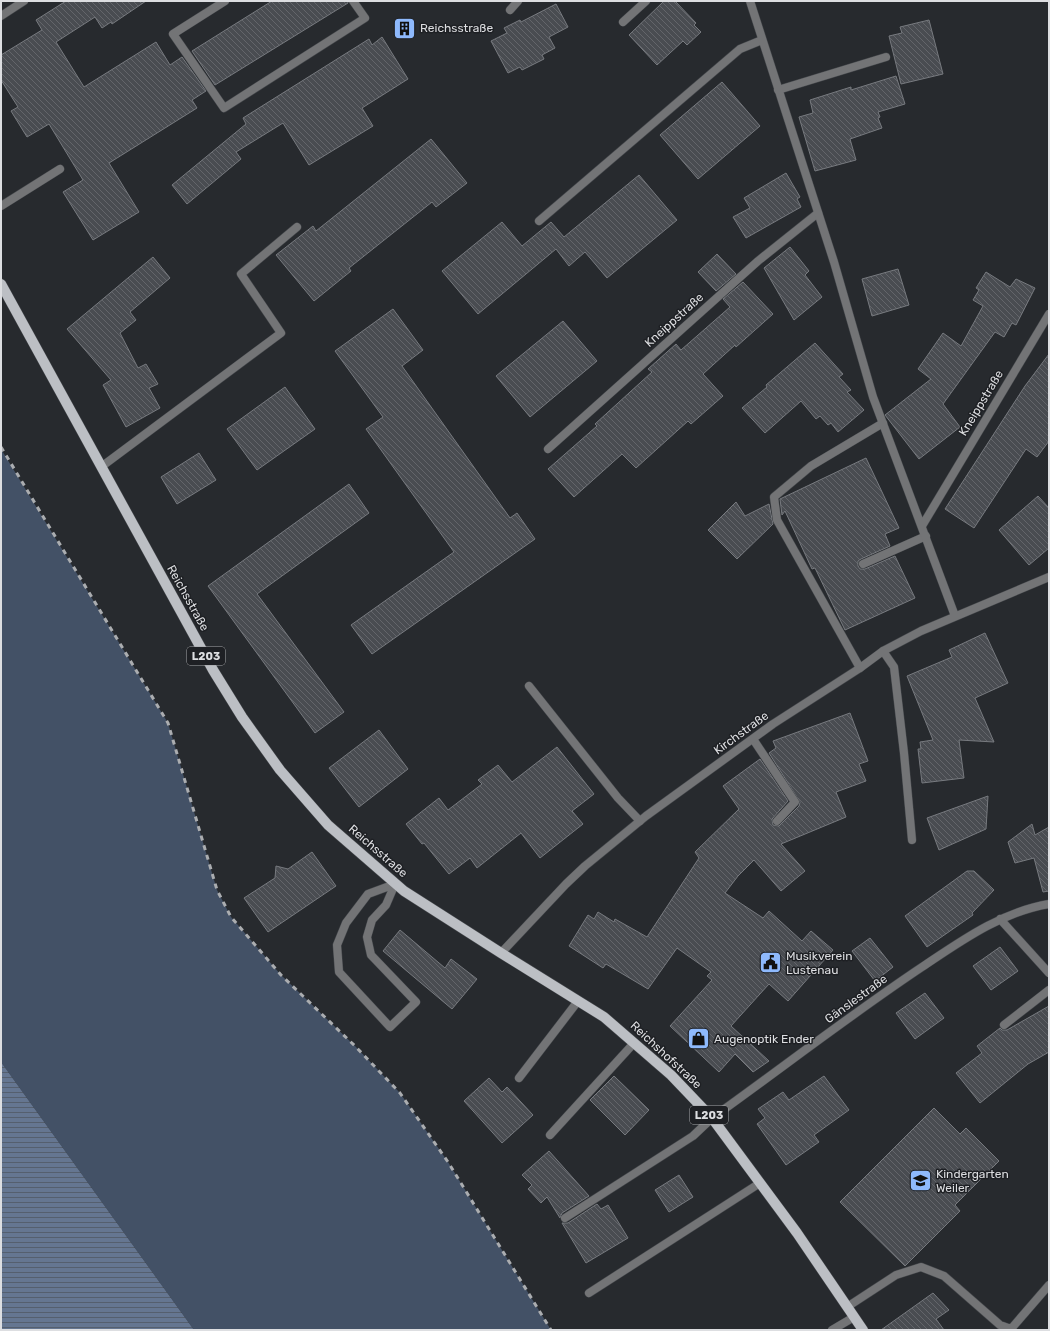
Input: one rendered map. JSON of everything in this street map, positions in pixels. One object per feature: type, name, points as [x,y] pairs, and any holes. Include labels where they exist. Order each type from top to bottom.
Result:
[{"type":"main road","name":"Reichsstraße","points":[[1,284],[100,467],[213,670],[280,770],[328,825],[404,891],[501,953]]},
{"type":"main road","name":"Reichshofstraße","points":[[501,953],[604,1017],[671,1075],[712,1118],[798,1233],[863,1330]]},
{"type":"street","points":[[1,16],[24,1]]},
{"type":"street","points":[[225,1],[172,34],[224,108],[365,18],[352,1]]},
{"type":"street","points":[[510,10],[518,1]]},
{"type":"street","points":[[622,22],[646,1]]},
{"type":"street","points":[[750,1],[839,278],[873,397],[955,616]]},
{"type":"street","points":[[539,221],[740,49],[762,40]]},
{"type":"street","points":[[778,90],[886,57]]},
{"type":"street","points":[[1,206],[60,169]]},
{"type":"street","name":"Kneippstraße","points":[[548,448],[758,260],[818,213]]},
{"type":"street","points":[[100,467],[281,333],[241,274],[297,227]]},
{"type":"street","name":"Kneippstraße","points":[[922,526],[1049,314]]},
{"type":"street","points":[[860,668],[777,520],[774,497],[811,466],[883,424]]},
{"type":"street","points":[[863,564],[926,536]]},
{"type":"street","name":"Kirchstraße","points":[[501,953],[585,866],[640,821],[773,724],[884,651],[921,631],[1048,579]]},
{"type":"street","points":[[884,651],[894,667],[912,840]]},
{"type":"street","points":[[529,686],[618,798],[640,821]]},
{"type":"street","points":[[753,739],[795,802],[777,821]]},
{"type":"street","points":[[396,884],[386,905],[372,920],[367,937],[371,955],[416,1002],[390,1027],[339,972],[337,945],[346,923],[368,894],[396,884]]},
{"type":"street","name":"Gänslestraße","points":[[565,1218],[693,1136],[712,1118],[888,990],[972,935],[1000,920],[1023,911],[1049,904]]},
{"type":"street","points":[[1000,920],[1049,973]]},
{"type":"street","points":[[1004,1025],[1049,990]]},
{"type":"street","points":[[519,1078],[578,1001]]},
{"type":"street","points":[[550,1135],[634,1043]]},
{"type":"street","points":[[589,1293],[760,1183]]},
{"type":"street","points":[[847,1307],[896,1275],[921,1267],[944,1276],[1000,1325],[1011,1329],[1049,1286]]},
{"type":"street","points":[[832,1330],[854,1318]]},
{"type":"shaded area","points":[[1,449],[168,723],[217,890],[231,917],[281,975],[355,1046],[400,1093],[448,1162],[551,1330],[194,1330],[1,1062]]},
{"type":"shaded area","points":[[1,1062],[194,1330],[1,1330]]},
{"type":"building","points":[[66,1],[146,1],[112,24],[111,22],[102,28],[95,17],[56,42],[84,87],[156,42],[170,65],[182,57],[206,91],[192,100],[197,108],[109,163],[139,212],[93,240],[63,192],[83,180],[49,124],[27,137],[11,111],[18,107],[1,80],[1,55],[42,30],[36,20]]},
{"type":"building","points":[[272,1],[348,1],[348,3],[215,85],[192,51]]},
{"type":"building","points":[[664,1],[675,1],[696,23],[694,25],[701,32],[687,45],[683,41],[657,65],[629,35]]},
{"type":"building","points":[[556,4],[568,27],[549,37],[555,48],[542,55],[544,59],[522,70],[520,67],[508,73],[491,41],[507,33],[504,28],[520,20],[521,22]]},
{"type":"building","points":[[929,20],[943,74],[901,84],[889,36],[902,33],[900,27]]},
{"type":"building","points":[[382,37],[408,79],[362,108],[373,126],[309,165],[283,123],[236,152],[241,159],[187,204],[172,185],[246,124],[243,118],[369,39],[372,45]]},
{"type":"building","points":[[896,76],[905,104],[878,112],[880,117],[878,118],[882,128],[850,139],[856,160],[815,171],[799,117],[813,113],[810,100],[851,87],[851,90]]},
{"type":"building","points":[[722,82],[760,126],[698,179],[660,135]]},
{"type":"building","points":[[431,139],[467,183],[436,207],[432,202],[349,268],[351,271],[314,301],[276,255],[313,226],[316,231]]},
{"type":"building","points":[[786,173],[800,197],[797,199],[801,207],[746,238],[733,217],[750,208],[744,198]]},
{"type":"building","points":[[639,175],[677,220],[607,278],[585,252],[569,266],[556,249],[478,314],[442,271],[502,222],[522,246],[551,222],[564,237]]},
{"type":"building","points":[[790,247],[809,271],[805,275],[822,297],[794,320],[764,268]]},
{"type":"building","points":[[717,254],[736,274],[716,291],[698,272]]},
{"type":"building","points":[[153,257],[170,278],[130,312],[136,320],[120,333],[138,368],[146,364],[158,384],[149,388],[160,408],[126,427],[103,385],[111,380],[67,329]]},
{"type":"building","points":[[898,269],[909,305],[872,316],[862,279]]},
{"type":"building","points":[[986,272],[1010,287],[1016,279],[1035,288],[1016,325],[1012,323],[1004,337],[995,332],[943,404],[960,427],[919,459],[885,415],[931,379],[918,369],[943,333],[961,346],[983,306],[973,300],[979,290],[976,288]]},
{"type":"building","points":[[743,282],[773,314],[703,374],[723,396],[691,424],[688,421],[636,468],[622,454],[574,497],[548,469],[597,426],[595,424],[652,372],[648,369],[676,344],[681,350],[730,307],[723,299]]},
{"type":"building","points":[[393,309],[423,350],[402,366],[510,518],[517,513],[535,539],[372,654],[351,625],[454,552],[366,429],[383,417],[335,351]]},
{"type":"building","points":[[563,321],[597,361],[530,417],[496,376]]},
{"type":"building","points":[[815,343],[843,374],[839,377],[851,390],[847,392],[864,410],[838,432],[831,423],[828,425],[820,416],[816,419],[801,401],[765,433],[742,408],[767,387],[766,385]]},
{"type":"building","points":[[1049,354],[1049,441],[1037,457],[1026,449],[974,528],[945,509],[1025,386]]},
{"type":"building","points":[[285,387],[315,429],[257,470],[227,429]]},
{"type":"building","points":[[199,453],[216,480],[177,504],[161,477]]},
{"type":"building","points":[[866,458],[899,528],[885,534],[890,546],[861,559],[858,561],[858,566],[860,569],[865,569],[895,556],[915,598],[845,630],[815,568],[812,569],[785,511],[782,515],[780,499]]},
{"type":"building","points":[[349,484],[369,513],[257,594],[344,712],[315,733],[208,586]]},
{"type":"building","points":[[1038,496],[1049,508],[1049,548],[1029,565],[999,530]]},
{"type":"building","points":[[736,502],[745,516],[769,504],[773,524],[737,559],[708,530]]},
{"type":"building","points":[[985,633],[1008,683],[975,698],[994,742],[959,740],[964,778],[922,783],[918,749],[921,749],[920,742],[933,740],[907,676],[952,657],[949,650]]},
{"type":"building","points":[[850,713],[868,761],[859,764],[866,781],[836,792],[846,817],[781,844],[805,871],[781,891],[754,860],[738,876],[725,893],[763,918],[769,911],[802,941],[811,931],[833,950],[788,1001],[769,984],[731,1026],[769,1061],[753,1072],[735,1054],[719,1072],[670,1026],[712,980],[707,976],[711,972],[677,948],[648,989],[606,964],[603,968],[569,946],[588,915],[594,919],[598,912],[614,922],[615,919],[647,937],[699,858],[695,852],[739,809],[723,786],[760,759],[788,801],[772,819],[773,825],[779,826],[799,806],[800,802],[769,753],[776,748],[773,741]]},
{"type":"building","points":[[379,730],[408,769],[359,807],[329,768]]},
{"type":"building","points":[[557,747],[594,794],[572,811],[583,824],[540,858],[521,833],[477,868],[470,858],[449,874],[424,843],[422,844],[406,824],[439,798],[448,810],[482,784],[478,780],[498,765],[512,782]]},
{"type":"building","points":[[988,796],[986,829],[939,850],[927,818]]},
{"type":"building","points":[[1032,824],[1035,835],[1049,827],[1049,891],[1043,892],[1034,858],[1015,863],[1008,842]]},
{"type":"building","points":[[312,852],[336,886],[268,932],[244,898],[275,878],[276,866],[288,869]]},
{"type":"building","points":[[967,871],[974,871],[994,890],[972,913],[973,915],[927,947],[905,916]]},
{"type":"building","points":[[400,930],[445,968],[451,959],[477,979],[452,1009],[383,951]]},
{"type":"building","points":[[870,938],[893,967],[875,981],[852,951]]},
{"type":"building","points":[[1000,947],[1018,971],[991,990],[973,966]]},
{"type":"building","points":[[925,993],[944,1018],[915,1039],[896,1013]]},
{"type":"building","points":[[1049,1006],[1049,1052],[1028,1064],[980,1103],[956,1073],[982,1053],[977,1046],[1000,1028],[1002,1030],[1007,1030]]},
{"type":"building","points":[[614,1076],[649,1110],[625,1135],[590,1100]]},
{"type":"building","points":[[824,1076],[849,1110],[814,1135],[819,1142],[786,1165],[757,1124],[765,1118],[758,1109],[783,1092],[789,1100]]},
{"type":"building","points":[[489,1078],[502,1092],[507,1087],[533,1115],[502,1143],[464,1101]]},
{"type":"building","name":"Kindergarten Weiler","points":[[934,1108],[960,1134],[966,1128],[999,1161],[955,1205],[960,1211],[905,1266],[840,1202]]},
{"type":"building","points":[[549,1151],[589,1196],[562,1213],[560,1218],[547,1197],[541,1203],[528,1189],[532,1185],[522,1175]]},
{"type":"building","points":[[679,1175],[693,1197],[669,1212],[655,1190]]},
{"type":"building","points":[[597,1204],[601,1209],[608,1205],[628,1238],[586,1263],[562,1223],[568,1223]]},
{"type":"building","points":[[933,1293],[949,1310],[936,1319],[944,1330],[881,1330]]},
{"type":"railway","points":[[1,447],[168,723],[217,890],[231,917],[281,975],[355,1046],[400,1093],[448,1162],[551,1330]]},
{"type":"place","name":"Reichsstraße","points":[[404,28]]},
{"type":"place","name":"Musikverein Lustenau","points":[[770,963]]},
{"type":"place","name":"Augenoptik Ender","points":[[699,1039]]},
{"type":"place","name":"Kindergarten Weiler","points":[[920,1181]]}]
